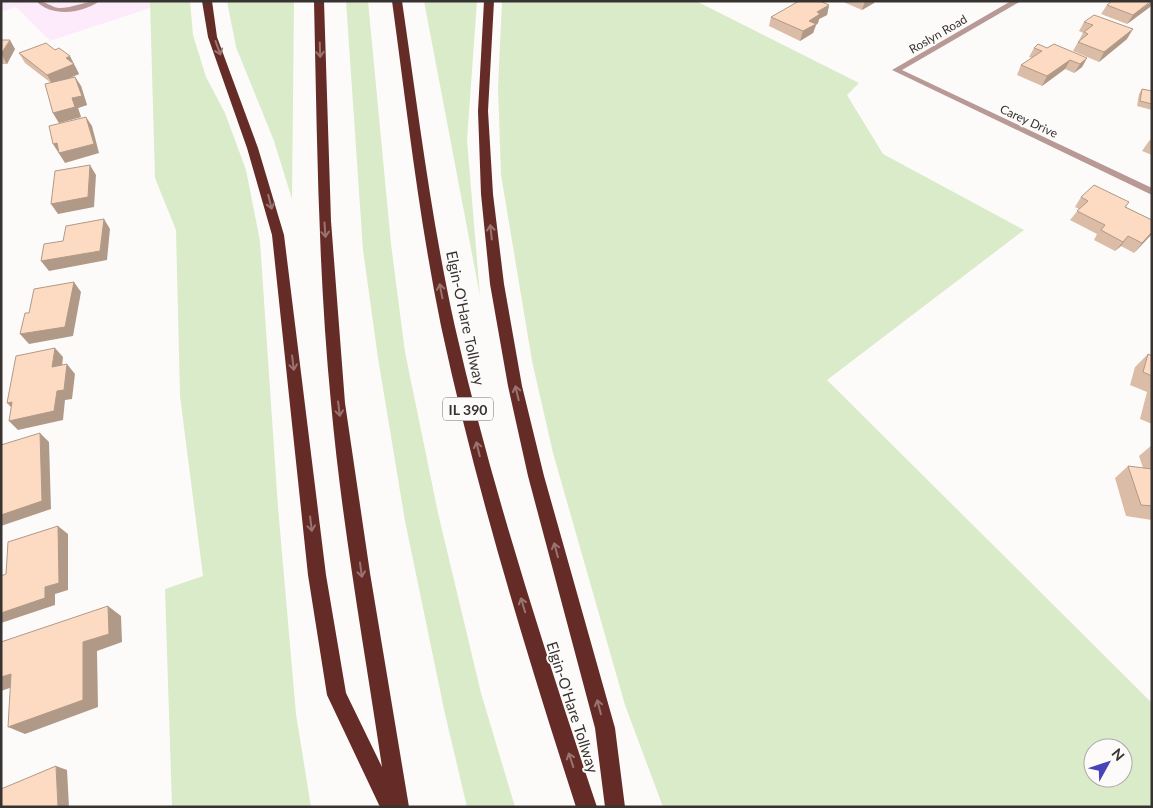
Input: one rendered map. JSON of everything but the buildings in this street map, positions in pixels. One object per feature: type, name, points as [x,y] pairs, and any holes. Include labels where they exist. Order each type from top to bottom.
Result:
[{"type":"highway","points":[[207,1],[206,8],[214,40],[264,179],[278,235],[317,574],[337,695],[391,807]]},
{"type":"highway","points":[[319,1],[325,221],[338,403],[361,573],[399,807]]},
{"type":"highway","name":"Elgin-O'Hare Tollway","points":[[397,1],[410,99],[441,290],[461,382],[495,513],[551,699],[587,807]]},
{"type":"highway","points":[[489,1],[483,111],[487,194],[497,284],[515,386],[536,476],[605,728],[615,807]]},
{"type":"street","points":[[40,1],[48,9],[57,11],[96,1]]},
{"type":"street","name":"Roslyn Road","points":[[896,70],[1017,1]]},
{"type":"street","name":"Carey Drive","points":[[896,70],[1152,192]]},
{"type":"shaded area","points":[[1,1],[150,1],[150,8],[50,41],[16,7],[1,12]]},
{"type":"green space","points":[[150,1],[190,1],[193,35],[206,77],[225,113],[246,170],[260,241],[278,507],[296,714],[311,807],[172,807],[165,589],[203,576],[180,396],[176,230],[155,178]]},
{"type":"green space","points":[[227,1],[294,1],[292,199],[274,141],[236,47]]},
{"type":"green space","points":[[346,1],[368,1],[391,244],[405,352],[438,513],[481,693],[515,807],[467,807],[445,714],[405,521],[378,358],[363,250]]},
{"type":"green space","points":[[424,1],[477,1],[467,140],[480,296]]},
{"type":"green space","points":[[502,1],[696,1],[859,83],[847,95],[883,154],[1024,230],[827,380],[1152,703],[1152,807],[663,807],[625,705],[553,453],[532,361],[501,175],[498,88]]}]
